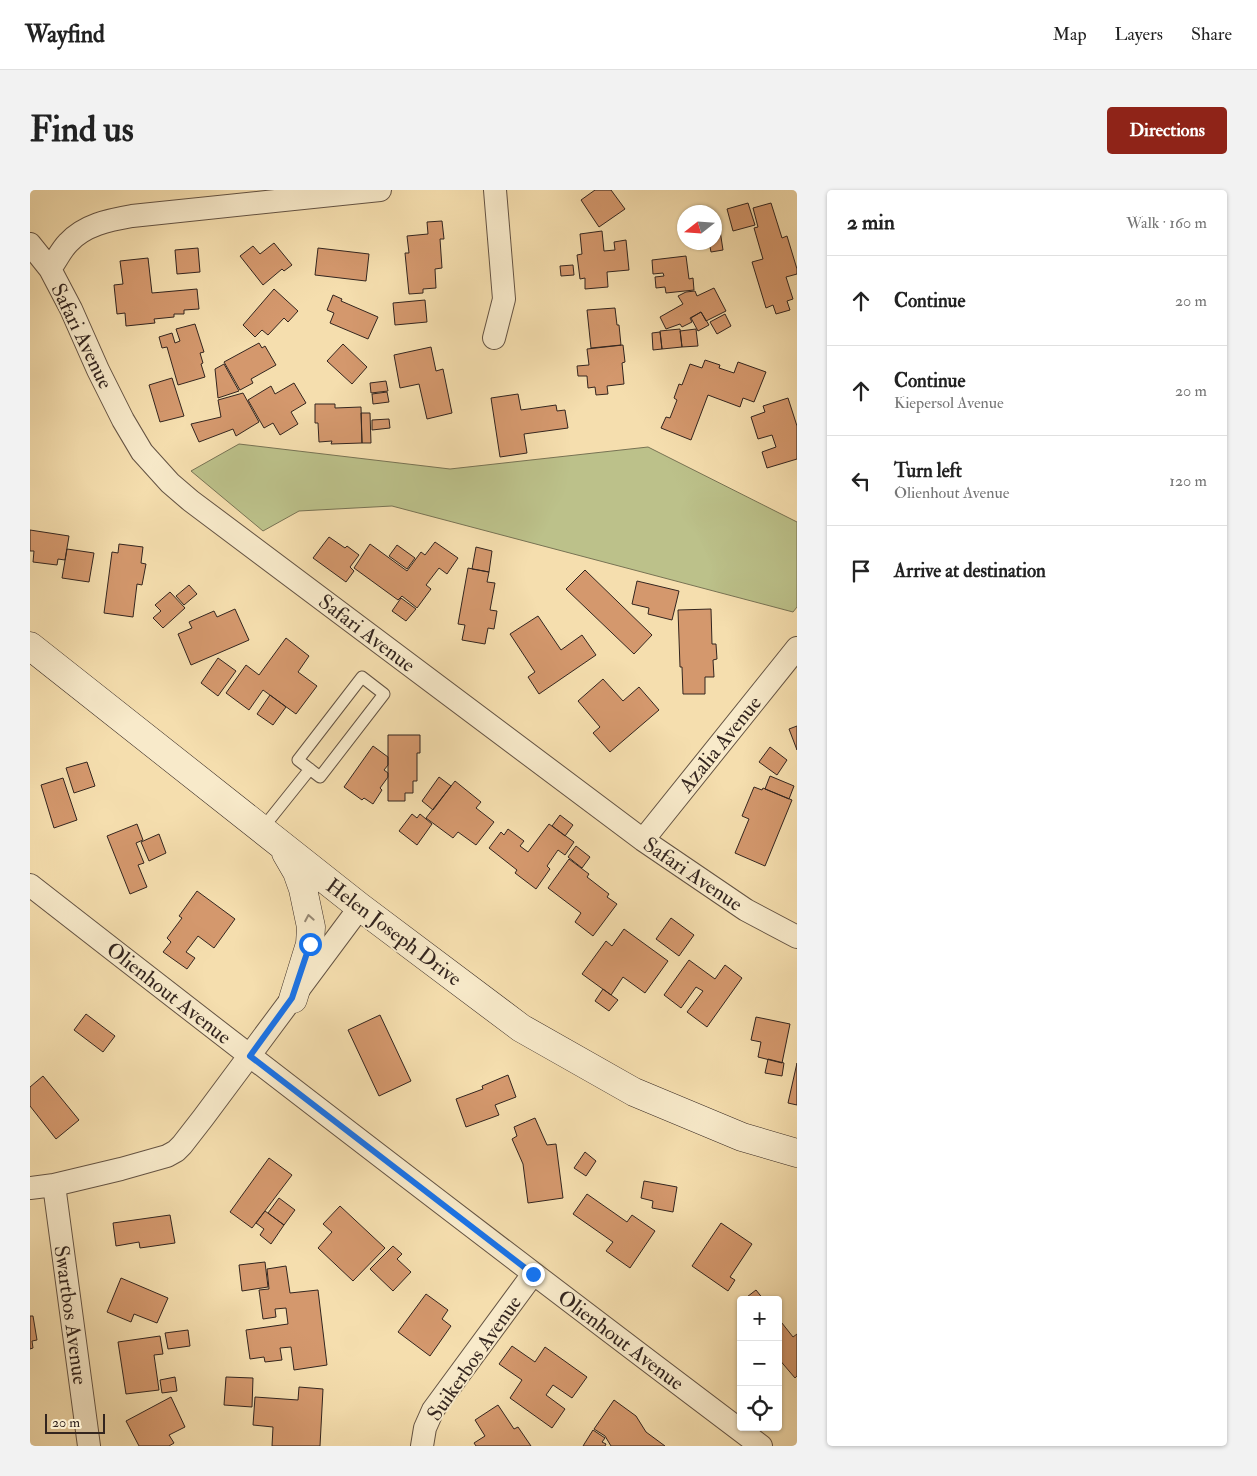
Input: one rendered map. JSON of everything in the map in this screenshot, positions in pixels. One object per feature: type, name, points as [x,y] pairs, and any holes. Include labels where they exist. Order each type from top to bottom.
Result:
[{"type":"street","points":[[50,269],[67,243],[81,232],[96,224],[113,219],[380,190]]},
{"type":"street","points":[[494,338],[504,299],[495,190]]},
{"type":"street","name":"Safari Avenue","points":[[30,244],[50,269],[123,420],[142,452],[170,483],[190,501],[643,840],[746,910],[797,936]]},
{"type":"street","name":"Helen Joseph Drive","points":[[30,646],[360,907],[521,1028],[634,1092],[742,1137],[797,1153]]},
{"type":"street","name":"Azalia Avenue","points":[[643,840],[797,648]]},
{"type":"street","points":[[271,836],[298,872],[311,927],[310,944],[292,998]]},
{"type":"street","name":"Olienhout Avenue","points":[[30,885],[533,1274],[762,1446]]},
{"type":"street","points":[[30,1188],[54,1185],[150,1161],[176,1151],[250,1056],[360,907]]},
{"type":"street","name":"Swartbos Avenue","points":[[54,1185],[89,1446]]},
{"type":"street","name":"Suikerbos Avenue","points":[[422,1446],[425,1428],[433,1410],[533,1274]]},
{"type":"lane","points":[[362,677],[384,694],[320,777],[310,769],[298,760],[362,677]]},
{"type":"lane","points":[[271,836],[310,769]]},
{"type":"green space","points":[[239,444],[450,469],[648,447],[797,522],[797,607],[793,612],[392,506],[299,511],[263,531],[191,471]]},
{"type":"building","points":[[595,190],[611,190],[625,209],[599,227],[581,200]]},
{"type":"building","points":[[748,203],[755,225],[733,231],[727,209]]},
{"type":"building","points":[[771,203],[782,238],[787,236],[797,269],[797,274],[786,277],[793,299],[787,301],[790,310],[776,314],[773,305],[766,308],[752,262],[763,259],[754,228],[758,227],[753,208]]},
{"type":"building","points":[[442,221],[444,239],[440,239],[442,268],[435,269],[436,288],[423,289],[423,293],[409,294],[405,253],[409,253],[407,236],[428,234],[427,222]]},
{"type":"building","points":[[602,231],[604,251],[615,250],[614,242],[626,240],[629,270],[607,272],[608,287],[585,289],[585,278],[580,279],[577,255],[582,254],[580,234]]},
{"type":"building","points":[[274,243],[292,265],[284,271],[282,269],[263,285],[240,256],[253,246],[260,254]]},
{"type":"building","points":[[722,244],[723,250],[711,252],[711,250],[722,250]]},
{"type":"building","points":[[198,248],[200,272],[177,274],[175,250]]},
{"type":"building","points":[[318,248],[369,254],[366,281],[315,275]]},
{"type":"building","points":[[686,256],[689,279],[693,278],[694,290],[666,293],[665,287],[656,288],[655,277],[664,276],[663,273],[653,274],[652,260]]},
{"type":"building","points":[[148,258],[152,293],[197,289],[199,309],[184,310],[184,314],[174,314],[174,317],[154,319],[155,323],[126,326],[125,313],[117,314],[114,285],[123,284],[120,261]]},
{"type":"building","points":[[573,265],[574,275],[561,276],[560,266]]},
{"type":"building","points":[[714,288],[726,311],[706,321],[701,312],[690,318],[692,322],[682,327],[680,324],[666,329],[660,317],[683,304],[678,296],[686,292],[695,291],[697,296]]},
{"type":"building","points":[[274,289],[298,311],[288,322],[284,318],[268,335],[262,330],[255,337],[243,325]]},
{"type":"building","points":[[333,295],[342,299],[341,301],[378,317],[368,339],[330,323],[334,313],[327,310]]},
{"type":"building","points":[[425,300],[427,322],[395,325],[393,303]]},
{"type":"building","points":[[615,308],[621,345],[591,348],[587,310]]},
{"type":"building","points":[[701,312],[709,325],[698,331],[691,318]]},
{"type":"building","points":[[725,314],[731,326],[717,334],[710,322]]},
{"type":"building","points":[[195,324],[204,352],[200,353],[205,377],[178,385],[167,347],[162,348],[159,337],[172,333],[175,343],[180,341],[176,329]]},
{"type":"building","points":[[680,329],[682,347],[662,349],[660,331]]},
{"type":"building","points":[[696,329],[698,346],[682,347],[680,331]]},
{"type":"building","points":[[660,332],[662,349],[653,350],[652,333]]},
{"type":"building","points":[[259,343],[262,348],[265,346],[276,365],[251,379],[253,383],[240,390],[224,362]]},
{"type":"building","points":[[343,344],[367,367],[352,384],[327,361]]},
{"type":"building","points":[[623,345],[625,362],[622,363],[624,384],[607,386],[608,394],[596,395],[595,387],[588,388],[587,376],[578,376],[577,366],[589,365],[587,349]]},
{"type":"building","points":[[431,347],[436,371],[443,369],[452,413],[427,419],[419,384],[400,388],[394,355]]},
{"type":"building","points":[[705,360],[720,365],[719,368],[734,373],[738,362],[766,372],[754,402],[743,398],[740,407],[708,395],[691,440],[661,428],[666,417],[670,418],[677,400],[674,398],[679,384],[682,385],[690,364],[702,368]]},
{"type":"building","points":[[224,364],[239,391],[218,398],[215,369]]},
{"type":"building","points":[[172,378],[184,416],[160,422],[149,385]]},
{"type":"building","points":[[386,381],[388,391],[371,393],[370,383]]},
{"type":"building","points":[[294,383],[306,403],[291,412],[298,424],[280,435],[273,423],[264,428],[248,400],[271,386],[275,394]]},
{"type":"building","points":[[387,392],[389,402],[373,404],[372,394]]},
{"type":"building","points":[[243,393],[259,422],[236,436],[233,429],[199,442],[191,424],[221,417],[218,400]]},
{"type":"building","points":[[518,394],[521,410],[556,405],[557,411],[565,410],[568,428],[524,434],[527,453],[500,457],[491,398]]},
{"type":"building","points":[[788,398],[797,426],[797,459],[767,468],[762,452],[776,447],[772,435],[758,439],[751,417],[765,412],[763,406]]},
{"type":"building","points":[[315,404],[335,404],[335,408],[361,407],[362,443],[331,444],[332,441],[319,442],[318,423],[315,423]]},
{"type":"building","points":[[361,413],[370,413],[371,443],[362,443]]},
{"type":"building","points":[[389,419],[390,428],[372,430],[372,420]]},
{"type":"building","points":[[30,530],[69,536],[65,560],[58,559],[57,565],[33,562],[34,551],[30,551]]},
{"type":"building","points":[[329,537],[345,548],[347,546],[359,555],[350,567],[354,571],[346,582],[313,558]]},
{"type":"building","points":[[435,542],[458,558],[447,574],[439,568],[426,585],[431,589],[417,608],[402,596],[398,600],[354,568],[370,544],[407,571],[421,552],[425,555]]},
{"type":"building","points":[[119,544],[143,547],[141,563],[146,564],[142,585],[137,584],[133,617],[104,613],[112,552],[118,553]]},
{"type":"building","points":[[397,545],[415,558],[407,569],[389,556]]},
{"type":"building","points":[[476,547],[492,551],[489,572],[472,569]]},
{"type":"building","points":[[67,549],[94,553],[89,582],[62,578]]},
{"type":"building","points":[[468,568],[489,572],[487,582],[495,583],[490,610],[497,611],[494,629],[488,628],[485,644],[462,640],[465,625],[458,624]]},
{"type":"building","points":[[585,570],[652,635],[634,654],[566,589]]},
{"type":"building","points":[[637,581],[679,591],[672,620],[648,614],[649,608],[632,604]]},
{"type":"building","points":[[189,585],[197,594],[184,605],[176,596]]},
{"type":"building","points":[[170,592],[185,608],[163,628],[153,618],[161,611],[155,605]]},
{"type":"building","points":[[401,598],[416,609],[406,621],[392,611]]},
{"type":"building","points":[[235,609],[249,640],[191,665],[178,634],[192,628],[189,622],[214,611],[217,617]]},
{"type":"building","points":[[711,609],[712,644],[716,644],[717,659],[713,660],[714,677],[705,677],[705,694],[683,694],[678,610]]},
{"type":"building","points":[[538,616],[561,650],[582,635],[596,655],[539,694],[528,677],[535,672],[510,634]]},
{"type":"building","points":[[286,638],[309,656],[298,672],[317,686],[296,714],[263,690],[249,710],[226,693],[246,665],[259,675]]},
{"type":"building","points":[[218,658],[236,671],[218,696],[201,683]]},
{"type":"building","points":[[603,679],[623,701],[639,687],[659,710],[610,752],[593,733],[600,727],[578,701]]},
{"type":"building","points":[[270,695],[286,707],[273,725],[257,714]]},
{"type":"building","points":[[797,726],[797,750],[789,729]]},
{"type":"building","points":[[388,735],[420,735],[420,753],[417,753],[417,781],[413,781],[413,793],[405,793],[405,801],[388,801]]},
{"type":"building","points":[[373,746],[388,757],[388,765],[384,770],[388,773],[388,777],[380,788],[382,790],[373,804],[364,798],[362,800],[344,787]]},
{"type":"building","points":[[770,747],[787,760],[777,775],[759,762]]},
{"type":"building","points":[[87,762],[95,786],[74,793],[66,768]]},
{"type":"building","points":[[770,776],[794,786],[789,799],[765,789]]},
{"type":"building","points":[[439,777],[451,786],[433,810],[422,801]]},
{"type":"building","points":[[63,778],[77,820],[54,828],[41,785]]},
{"type":"building","points":[[455,781],[481,802],[476,808],[494,822],[476,845],[458,832],[453,838],[426,818]]},
{"type":"building","points":[[754,787],[762,790],[763,788],[792,800],[765,866],[735,853],[749,819],[742,816]]},
{"type":"building","points":[[412,814],[417,818],[420,814],[432,824],[417,845],[399,831]]},
{"type":"building","points":[[560,815],[573,825],[565,836],[552,826]]},
{"type":"building","points":[[137,824],[143,840],[136,843],[144,863],[138,865],[147,887],[130,894],[107,836]]},
{"type":"building","points":[[549,824],[574,842],[565,855],[558,850],[547,866],[550,869],[536,889],[515,873],[517,870],[489,848],[501,832],[504,835],[508,829],[524,841],[520,846],[528,852]]},
{"type":"building","points":[[159,834],[166,853],[149,861],[141,842]]},
{"type":"building","points":[[576,846],[590,857],[582,868],[568,857]]},
{"type":"building","points":[[569,859],[589,874],[587,877],[609,894],[607,897],[617,904],[593,936],[575,922],[581,913],[548,888]]},
{"type":"building","points":[[197,891],[235,919],[214,948],[198,936],[186,952],[195,958],[187,969],[163,952],[171,942],[167,938],[182,918],[179,916]]},
{"type":"building","points":[[671,918],[694,935],[679,956],[656,939]]},
{"type":"building","points":[[624,929],[668,961],[645,993],[623,977],[611,995],[582,974],[606,941],[612,946]]},
{"type":"building","points":[[689,960],[715,979],[725,965],[742,978],[707,1027],[687,1012],[703,991],[696,987],[681,1008],[664,995]]},
{"type":"building","points":[[603,989],[618,1000],[609,1011],[595,1001]]},
{"type":"building","points":[[86,1014],[115,1036],[103,1052],[74,1030]]},
{"type":"building","points":[[380,1015],[411,1081],[379,1096],[348,1030]]},
{"type":"building","points":[[756,1017],[790,1024],[782,1063],[758,1057],[761,1042],[751,1040]]},
{"type":"building","points":[[768,1059],[784,1063],[782,1076],[765,1073]]},
{"type":"building","points":[[797,1063],[797,1105],[788,1103]]},
{"type":"building","points":[[508,1075],[516,1097],[495,1105],[499,1115],[466,1127],[456,1099],[483,1089],[482,1086]]},
{"type":"building","points":[[43,1076],[79,1120],[56,1139],[30,1106],[30,1087]]},
{"type":"building","points":[[535,1118],[547,1145],[556,1144],[563,1198],[528,1203],[523,1164],[512,1139],[517,1136],[514,1127]]},
{"type":"building","points":[[585,1152],[596,1161],[586,1176],[574,1168]]},
{"type":"building","points":[[269,1158],[292,1175],[252,1228],[230,1212]]},
{"type":"building","points":[[644,1181],[677,1187],[673,1212],[652,1208],[653,1201],[641,1198]]},
{"type":"building","points":[[587,1194],[627,1222],[632,1215],[655,1231],[630,1268],[606,1251],[613,1242],[573,1214]]},
{"type":"building","points":[[279,1198],[295,1210],[284,1225],[268,1213]]},
{"type":"building","points":[[340,1206],[385,1248],[353,1281],[318,1248],[332,1232],[323,1224]]},
{"type":"building","points":[[265,1211],[284,1225],[271,1244],[260,1235],[264,1229],[256,1223]]},
{"type":"building","points":[[170,1215],[175,1243],[140,1248],[139,1242],[116,1246],[113,1223]]},
{"type":"building","points":[[721,1223],[752,1244],[730,1277],[735,1280],[728,1291],[692,1266]]},
{"type":"building","points":[[393,1246],[402,1254],[397,1259],[411,1272],[393,1291],[370,1269]]},
{"type":"building","points":[[265,1262],[268,1287],[242,1291],[239,1265]]},
{"type":"building","points":[[286,1266],[290,1293],[318,1290],[327,1365],[294,1370],[291,1347],[280,1348],[282,1360],[265,1362],[264,1357],[250,1359],[246,1330],[288,1324],[286,1308],[275,1309],[276,1317],[263,1319],[259,1290],[269,1289],[267,1269]]},
{"type":"building","points":[[121,1278],[168,1298],[157,1323],[134,1314],[131,1322],[107,1312]]},
{"type":"building","points":[[756,1290],[761,1296],[748,1296]]},
{"type":"building","points":[[426,1294],[448,1310],[442,1319],[451,1326],[430,1356],[398,1332]]},
{"type":"building","points":[[30,1316],[33,1316],[37,1340],[32,1341],[33,1348],[30,1349]]},
{"type":"building","points":[[782,1323],[793,1337],[797,1334],[797,1376],[795,1378],[782,1363]]},
{"type":"building","points":[[188,1330],[190,1346],[168,1349],[165,1333]]},
{"type":"building","points":[[160,1336],[163,1354],[154,1355],[159,1390],[126,1394],[118,1342]]},
{"type":"building","points":[[512,1346],[535,1362],[545,1347],[587,1377],[572,1398],[553,1385],[546,1395],[565,1409],[552,1428],[510,1398],[522,1380],[499,1364]]},
{"type":"building","points":[[175,1377],[177,1391],[162,1393],[160,1380]]},
{"type":"building","points":[[226,1377],[253,1378],[252,1407],[224,1405]]},
{"type":"building","points":[[299,1387],[323,1389],[320,1446],[272,1446],[273,1427],[253,1425],[255,1397],[298,1400]]},
{"type":"building","points":[[171,1397],[185,1427],[169,1435],[174,1443],[169,1446],[139,1446],[126,1421]]},
{"type":"building","points":[[614,1400],[636,1416],[646,1432],[665,1446],[611,1446],[605,1436],[594,1429]]},
{"type":"building","points":[[498,1405],[514,1429],[518,1427],[531,1446],[476,1446],[474,1443],[485,1436],[475,1420]]},
{"type":"building","points":[[593,1430],[605,1438],[602,1442],[606,1444],[605,1446],[583,1446]]},
{"type":"route","points":[[310,944],[292,998],[250,1056],[533,1274]]}]
